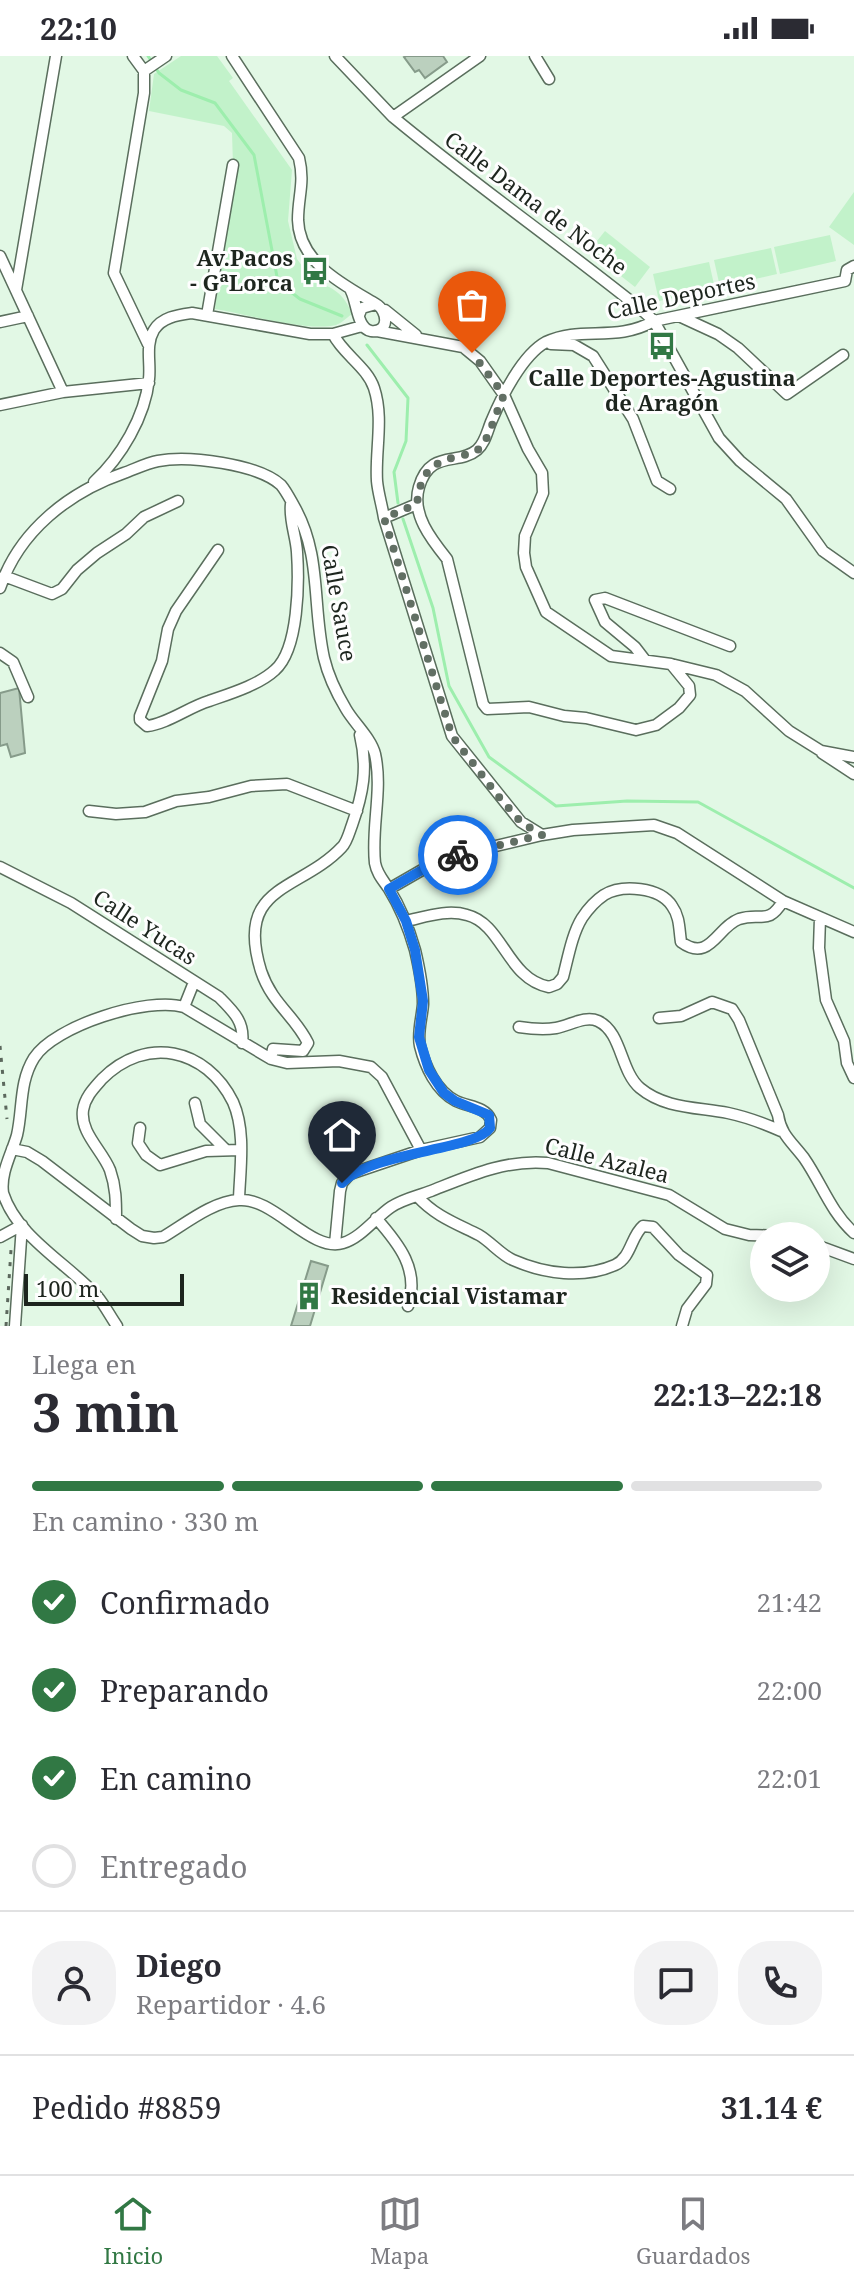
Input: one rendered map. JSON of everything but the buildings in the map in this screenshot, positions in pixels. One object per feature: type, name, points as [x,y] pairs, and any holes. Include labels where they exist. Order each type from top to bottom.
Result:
[{"type":"street","points":[[16,290],[56,56]]},
{"type":"street","points":[[133,56],[144,71],[144,93],[114,273],[148,344]]},
{"type":"street","points":[[144,71],[166,56]]},
{"type":"street","points":[[232,56],[299,158],[303,176],[298,221],[302,241],[310,257],[418,336]]},
{"type":"street","name":"Calle Dama de Noche","points":[[335,56],[393,117],[466,178],[520,214],[654,321]]},
{"type":"street","points":[[393,117],[480,56]]},
{"type":"street","points":[[535,56],[549,79]]},
{"type":"street","points":[[207,315],[233,165]]},
{"type":"street","points":[[0,256],[63,392]]},
{"type":"street","points":[[850,284],[847,270],[854,266]]},
{"type":"street","name":"Calle Deportes","points":[[541,345],[574,334],[629,332],[654,321],[850,284]]},
{"type":"street","points":[[350,289],[361,320],[369,331],[418,336],[463,347],[480,361],[504,395],[542,473],[543,493],[525,536],[524,553],[526,567],[546,612],[611,656],[671,664],[716,675],[745,691],[789,731],[851,772]]},
{"type":"street","points":[[361,320],[362,308],[379,306]]},
{"type":"street","points":[[377,331],[384,325],[386,316],[379,306]]},
{"type":"street","points":[[89,486],[116,459],[144,403],[149,383],[148,344],[152,332],[160,323],[176,315],[207,315],[310,334],[333,334],[361,320]]},
{"type":"street","points":[[0,322],[28,316]]},
{"type":"street","points":[[679,316],[718,334],[738,348],[787,394],[843,355]]},
{"type":"street","points":[[654,321],[719,438],[740,461],[786,499],[823,551],[854,573]]},
{"type":"street","points":[[333,334],[340,348],[362,369],[374,387],[379,426],[377,480],[384,518],[452,736],[521,822],[542,835]]},
{"type":"street","points":[[670,489],[657,481],[633,419],[593,356],[574,345],[541,345],[529,355],[504,395],[481,447],[473,453],[447,458],[431,466],[419,486],[417,504],[426,528],[447,559],[484,707],[490,710],[529,707],[636,730],[656,725],[679,708],[690,695],[689,686],[671,664]]},
{"type":"street","points":[[0,405],[63,392],[149,383]]},
{"type":"street","name":"Calle Sauce","points":[[0,588],[21,545],[32,531],[89,486],[159,461],[218,463],[269,477],[281,486],[301,518],[317,580],[317,618],[325,662],[345,707],[375,752],[378,790],[374,825],[375,865],[378,876],[389,889],[406,921],[415,950],[423,1001],[420,1048],[429,1070],[444,1093],[455,1101],[486,1111],[491,1120],[490,1128],[480,1137],[421,1150],[359,1170],[342,1183],[335,1244]]},
{"type":"street","points":[[4,576],[52,594],[62,589],[77,570],[144,517],[178,501]]},
{"type":"street","points":[[218,550],[176,611],[168,629],[162,661],[140,716],[147,726],[256,681],[275,671],[282,661],[289,644],[299,591],[291,502]]},
{"type":"street","points":[[384,518],[417,504]]},
{"type":"street","points":[[645,660],[635,647],[605,622],[595,600],[605,598],[730,646]]},
{"type":"street","points":[[0,653],[13,662],[28,697]]},
{"type":"street","points":[[271,1059],[273,1049],[303,1051],[308,1043],[270,992],[256,946],[257,922],[264,903],[293,880],[324,864],[345,845],[365,782],[365,755],[357,726]]},
{"type":"street","points":[[821,751],[852,757],[851,772]]},
{"type":"street","points":[[89,811],[116,814],[145,812],[176,801],[209,797],[251,786],[287,784],[357,811]]},
{"type":"street","points":[[389,889],[422,870],[462,854],[573,830],[654,825],[677,833],[783,901],[854,932]]},
{"type":"street","name":"Calle Yucas","points":[[0,867],[71,903],[219,997],[237,1016],[244,1032],[242,1043]]},
{"type":"street","points":[[406,921],[453,913],[480,920],[531,981],[549,987],[563,977],[580,920],[593,903],[606,894],[636,889],[651,892],[670,902],[678,916],[681,942],[696,949],[714,941],[741,918],[769,917],[777,912],[783,901]]},
{"type":"street","points":[[820,918],[819,948],[826,1000],[844,1041],[847,1063],[854,1078]]},
{"type":"street","points":[[184,1007],[194,982]]},
{"type":"street","points":[[659,1018],[681,1016],[712,1002],[732,1009],[778,1115],[781,1131],[804,1159],[827,1202],[854,1233]]},
{"type":"street","points":[[117,1326],[98,1297],[22,1225],[3,1194],[2,1184],[29,1068],[36,1055],[48,1044],[93,1020],[121,1011],[162,1004],[184,1007],[271,1059],[287,1063],[339,1061],[371,1067],[382,1077],[421,1150]]},
{"type":"street","points":[[519,1027],[542,1030],[560,1028],[583,1019],[598,1021],[615,1041],[629,1075],[638,1087],[650,1095],[681,1107],[739,1115],[781,1131]]},
{"type":"street","points":[[116,1219],[117,1191],[109,1167],[88,1135],[83,1111],[91,1091],[110,1072],[158,1051],[184,1055],[206,1065],[234,1105],[240,1130],[239,1199]]},
{"type":"street","points":[[195,1103],[200,1124],[225,1149]]},
{"type":"street","points":[[140,1128],[138,1143],[146,1155],[160,1165],[206,1151],[240,1150]]},
{"type":"street","points":[[12,1149],[27,1152],[42,1161],[142,1236],[163,1237],[220,1204],[239,1199],[253,1201],[320,1240],[335,1244]]},
{"type":"street","name":"Calle Azalea","points":[[335,1244],[345,1243],[395,1204],[507,1164],[528,1161],[548,1163],[669,1195],[725,1229],[750,1235]]},
{"type":"street","points":[[417,1196],[430,1211],[480,1235],[511,1260],[562,1274],[585,1273],[616,1265],[623,1260],[636,1231],[643,1226],[653,1227],[679,1255],[707,1275],[706,1284],[687,1309],[682,1326]]},
{"type":"street","points":[[376,1218],[398,1243],[409,1266],[412,1292],[408,1306]]},
{"type":"street","points":[[0,1237],[22,1225]]},
{"type":"street","points":[[15,1326],[22,1225]]},
{"type":"street","points":[[830,1250],[854,1259]]},
{"type":"green space","points":[[181,56],[217,56],[233,78],[229,81],[292,170],[288,221],[297,259],[314,282],[333,289],[346,301],[352,314],[340,323],[324,327],[309,326],[215,309],[233,165],[232,133],[224,126],[149,111],[154,74]]},
{"type":"green space","points":[[854,192],[854,245],[829,227]]},
{"type":"green space","points":[[605,231],[650,267],[635,287],[589,251]]},
{"type":"green space","points":[[830,235],[836,261],[780,274],[774,247]]},
{"type":"green space","points":[[771,248],[777,274],[720,287],[714,260]]},
{"type":"green space","points":[[709,262],[715,289],[659,301],[653,274]]},
{"type":"waterway","points":[[148,56],[159,73],[181,90],[215,103],[254,155],[278,282],[300,299],[342,316]]},
{"type":"waterway","points":[[367,345],[408,398],[406,441],[394,472],[398,503]]},
{"type":"waterway","points":[[403,519],[433,608],[449,686],[489,757],[556,806],[627,801],[698,802],[854,888]]},
{"type":"railway","points":[[0,1046],[7,1119]]},
{"type":"railway","points":[[6,1326],[11,1250]]},
{"type":"way so far","points":[[458,855],[542,835],[521,822],[452,736],[384,518],[417,504],[419,486],[431,466],[447,458],[473,453],[481,447],[504,395],[472,353]]},
{"type":"place","name":"Av.Pacos - GªLorca","points":[[315,271]]},
{"type":"place","name":"Calle Deportes-Agustina de Aragón","points":[[662,346]]},
{"type":"place","name":"Residencial Vistamar","points":[[309,1296]]},
{"type":"route","points":[[342,1183],[359,1170],[421,1150],[480,1137],[490,1128],[491,1120],[486,1111],[455,1101],[444,1093],[429,1070],[420,1048],[423,1001],[415,950],[406,921],[389,889],[422,870],[458,855]]}]
